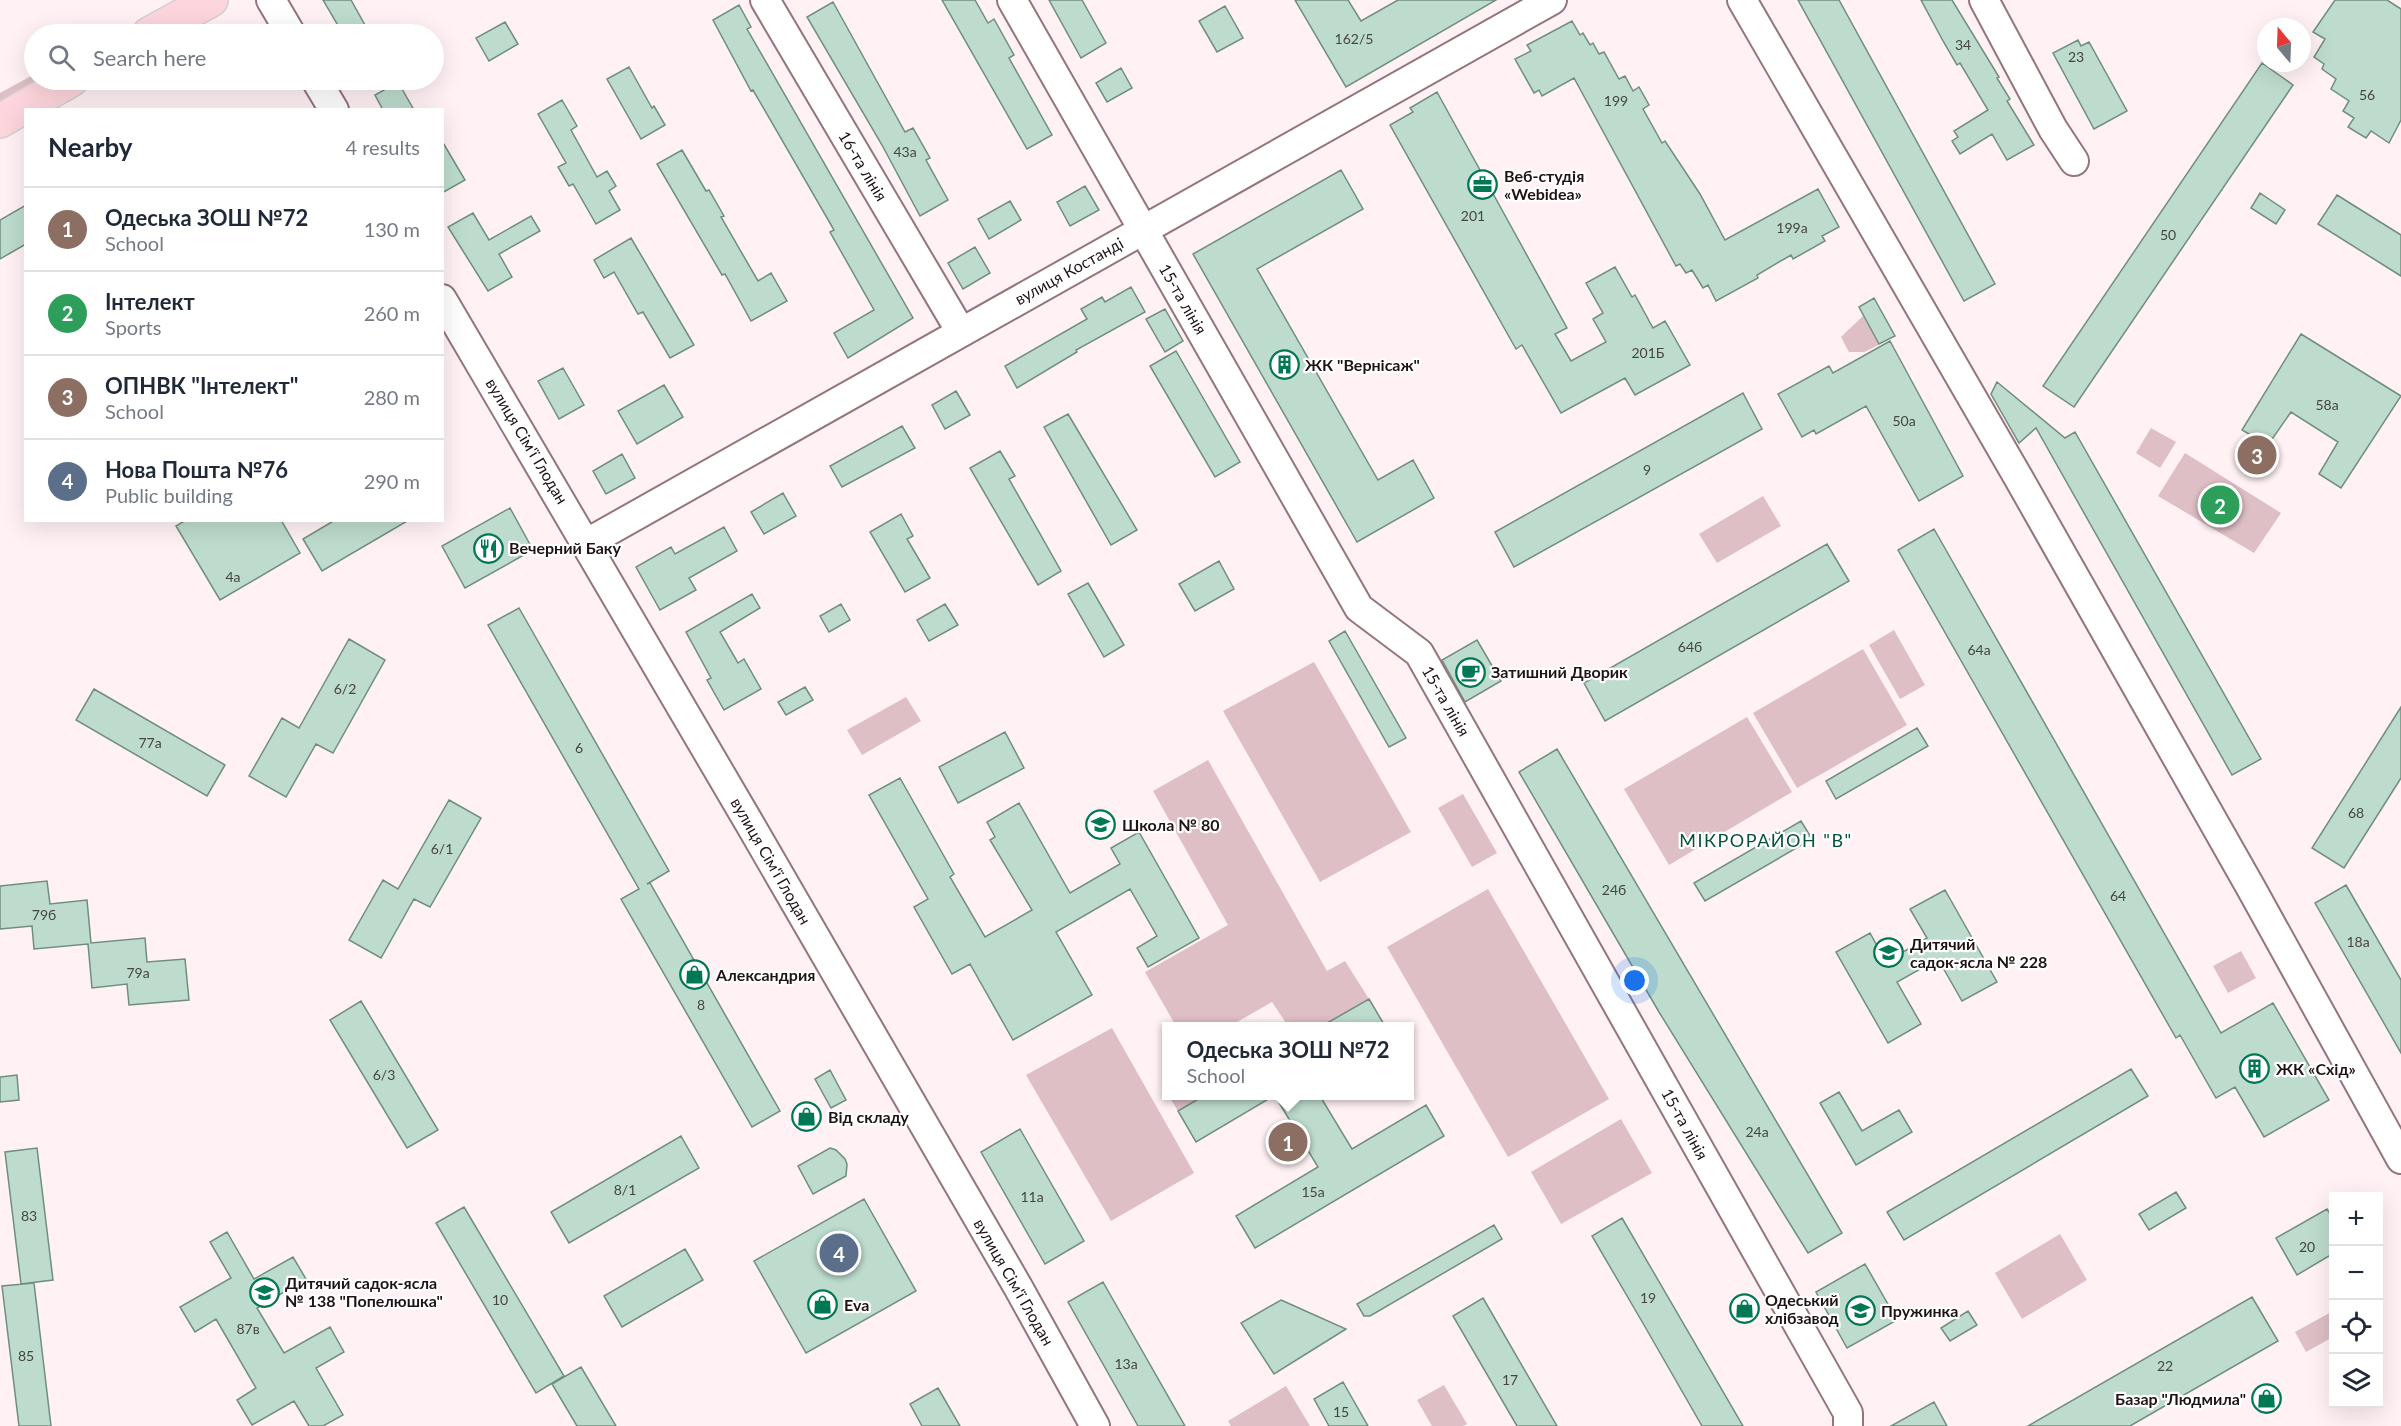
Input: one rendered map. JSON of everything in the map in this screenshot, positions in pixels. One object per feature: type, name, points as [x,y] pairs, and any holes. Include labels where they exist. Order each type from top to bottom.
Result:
[{"type":"main road","points":[[167,24],[211,0]]},
{"type":"main road","points":[[0,120],[53,90]]},
{"type":"street","points":[[271,0],[285,24]]},
{"type":"street","name":"16-та лінія","points":[[765,0],[961,332]]},
{"type":"street","name":"15-та лінія","points":[[1012,0],[1359,608],[1419,653],[1848,1413],[1848,1426]]},
{"type":"street","name":"вулиця Костанді","points":[[587,543],[1552,0]]},
{"type":"street","points":[[1742,0],[2019,477],[2401,1159]]},
{"type":"street","points":[[1984,0],[2054,129],[2074,161]]},
{"type":"street","points":[[322,90],[333,108]]},
{"type":"street","name":"вулиця Сім'ї Глодан","points":[[444,302],[587,543],[1018,1287],[1095,1426]]},
{"type":"shaded area","points":[[24,80],[24,90],[26,90],[0,105],[0,93]]},
{"type":"shaded area","points":[[1863,316],[1879,345],[1864,352],[1849,352],[1841,337]]},
{"type":"shaded area","points":[[2151,428],[2176,442],[2160,468],[2136,453]]},
{"type":"shaded area","points":[[2185,453],[2281,513],[2254,553],[2158,496]]},
{"type":"shaded area","points":[[1763,496],[1781,526],[1717,563],[1699,534]]},
{"type":"shaded area","points":[[1894,630],[1925,685],[1900,699],[1869,645]]},
{"type":"shaded area","points":[[1863,649],[1907,725],[1797,788],[1753,713]]},
{"type":"shaded area","points":[[1314,662],[1411,832],[1320,882],[1223,711]]},
{"type":"shaded area","points":[[906,697],[921,721],[862,755],[847,730]]},
{"type":"shaded area","points":[[1747,717],[1792,792],[1669,865],[1624,789]]},
{"type":"shaded area","points":[[1208,760],[1327,971],[1345,961],[1369,999],[1329,1022],[1285,1022],[1272,1002],[1237,1022],[1174,1022],[1145,972],[1228,925],[1153,791]]},
{"type":"shaded area","points":[[1463,794],[1497,853],[1472,867],[1438,808]]},
{"type":"shaded area","points":[[1488,889],[1609,1099],[1508,1157],[1387,947]]},
{"type":"shaded area","points":[[2241,951],[2256,978],[2228,993],[2213,966]]},
{"type":"shaded area","points":[[1112,1028],[1194,1173],[1111,1221],[1026,1075]]},
{"type":"shaded area","points":[[1171,1100],[1198,1100],[1178,1111]]},
{"type":"shaded area","points":[[1621,1119],[1652,1173],[1561,1224],[1531,1172]]},
{"type":"shaded area","points":[[2060,1234],[2087,1280],[2022,1319],[1995,1273]]},
{"type":"shaded area","points":[[2329,1313],[2329,1339],[2306,1352],[2295,1332]]},
{"type":"shaded area","points":[[1444,1385],[1467,1424],[1432,1426],[1417,1400]]},
{"type":"shaded area","points":[[1286,1386],[1310,1426],[1231,1426],[1228,1421]]},
{"type":"building","points":[[323,0],[351,0],[364,24],[337,24]]},
{"type":"building","points":[[942,0],[975,0],[988,23],[994,19],[1014,55],[1009,58],[1052,135],[1027,149]]},
{"type":"building","points":[[1049,0],[1082,0],[1106,43],[1081,58]]},
{"type":"building","points":[[1295,0],[1348,0],[1361,21],[1398,0],[1496,0],[1346,87]]},
{"type":"building","points":[[1798,0],[1839,0],[1995,284],[1964,301]]},
{"type":"building","points":[[1921,0],[1952,0],[1999,77],[1997,78],[2010,99],[2007,101],[2034,145],[2007,160],[1992,134],[1960,154],[1952,141],[1958,137],[1954,131],[1988,110],[1960,63],[1957,65]]},
{"type":"building","points":[[2335,0],[2387,0],[2401,9],[2401,120],[2389,143],[2371,131],[2366,138],[2348,127],[2354,118],[2343,111],[2349,101],[2331,89],[2336,79],[2322,69],[2324,64],[2314,57],[2325,39],[2313,32]]},
{"type":"building","points":[[833,2],[905,132],[913,128],[930,158],[926,160],[948,200],[920,216],[882,145],[807,17]]},
{"type":"building","points":[[739,5],[751,27],[747,29],[913,318],[848,358],[834,333],[874,310],[830,232],[834,230],[753,90],[751,91],[713,20]]},
{"type":"building","points":[[1225,6],[1243,38],[1217,52],[1199,21]]},
{"type":"building","points":[[1572,21],[1580,35],[1583,33],[1590,45],[1593,43],[1599,54],[1604,52],[1619,79],[1625,76],[1633,91],[1639,87],[1649,105],[1643,109],[1662,143],[1665,141],[1700,194],[1725,240],[1818,189],[1839,227],[1822,236],[1825,241],[1793,259],[1791,255],[1757,275],[1758,278],[1716,301],[1708,285],[1703,288],[1692,270],[1686,273],[1680,264],[1676,266],[1574,78],[1542,96],[1539,90],[1534,93],[1515,59],[1531,51],[1527,45]]},
{"type":"building","points":[[505,22],[518,44],[489,61],[476,38]]},
{"type":"building","points":[[2078,40],[2081,46],[2089,42],[2127,111],[2094,129],[2053,53]]},
{"type":"building","points":[[629,67],[652,108],[654,106],[665,125],[641,139],[607,79]]},
{"type":"building","points":[[1121,68],[1132,88],[1107,102],[1096,83]]},
{"type":"building","points":[[2257,70],[2275,72],[2293,85],[2074,407],[2043,386]]},
{"type":"building","points":[[384,90],[403,90],[413,108],[382,108],[375,95]]},
{"type":"building","points":[[1437,92],[1567,328],[1555,334],[1571,361],[1606,342],[1593,319],[1603,313],[1586,283],[1615,267],[1632,297],[1635,295],[1653,328],[1665,321],[1690,365],[1635,395],[1625,378],[1561,413],[1522,345],[1516,349],[1390,125],[1413,112],[1410,108]]},
{"type":"building","points":[[562,100],[577,126],[571,130],[597,177],[607,171],[616,186],[609,191],[620,210],[596,224],[573,184],[569,186],[558,167],[566,163],[538,114]]},
{"type":"building","points":[[444,144],[465,180],[444,192]]},
{"type":"building","points":[[682,150],[706,191],[709,190],[724,216],[721,217],[758,281],[771,273],[787,301],[751,321],[725,274],[722,275],[657,164]]},
{"type":"building","name":"ЖК \"Вернісаж\"","points":[[1341,170],[1363,209],[1257,269],[1378,480],[1413,460],[1434,498],[1357,542],[1193,254]]},
{"type":"building","points":[[1085,186],[1099,210],[1070,226],[1057,202]]},
{"type":"building","points":[[2260,193],[2285,210],[2276,224],[2251,208]]},
{"type":"building","points":[[2337,195],[2401,235],[2401,276],[2318,224]]},
{"type":"building","points":[[1010,201],[1021,220],[989,239],[978,219]]},
{"type":"building","points":[[24,206],[24,245],[0,259],[0,220]]},
{"type":"building","points":[[473,213],[489,240],[531,216],[540,231],[499,254],[512,277],[488,291],[448,227]]},
{"type":"building","points":[[631,238],[694,345],[670,358],[643,312],[638,314],[614,272],[604,278],[594,260]]},
{"type":"building","points":[[975,247],[990,273],[963,289],[948,263]]},
{"type":"building","points":[[1131,287],[1145,312],[1076,350],[1077,352],[1017,388],[1005,366],[1087,319],[1081,309],[1102,297],[1105,302]]},
{"type":"building","points":[[1874,298],[1895,336],[1879,344],[1859,307]]},
{"type":"building","points":[[1165,309],[1183,341],[1165,352],[1146,319]]},
{"type":"building","points":[[2301,334],[2401,396],[2341,488],[2319,474],[2338,442],[2291,412],[2268,445],[2242,430]]},
{"type":"building","points":[[1890,341],[1963,476],[1919,501],[1866,406],[1816,434],[1814,430],[1802,437],[1778,394],[1829,366],[1833,373]]},
{"type":"building","points":[[1176,351],[1240,462],[1215,477],[1150,366]]},
{"type":"building","points":[[563,368],[584,405],[559,419],[538,381]]},
{"type":"building","points":[[1997,382],[2065,438],[2075,432],[2261,759],[2232,775],[2036,428],[2019,443],[1991,394]]},
{"type":"building","points":[[664,385],[683,417],[637,444],[618,411]]},
{"type":"building","points":[[956,391],[970,415],[945,429],[932,405]]},
{"type":"building","points":[[1743,393],[1762,429],[1514,567],[1495,532]]},
{"type":"building","points":[[1068,414],[1137,530],[1111,545],[1044,427]]},
{"type":"building","points":[[902,426],[915,448],[842,487],[830,466]]},
{"type":"building","points":[[1000,451],[1015,476],[1009,479],[1061,571],[1038,585],[970,468]]},
{"type":"building","points":[[622,454],[635,478],[606,494],[593,471]]},
{"type":"building","points":[[783,493],[796,516],[764,534],[751,512]]},
{"type":"building","name":"Вечерний Баку","points":[[510,508],[533,550],[465,588],[442,546]]},
{"type":"building","points":[[901,514],[913,536],[907,539],[930,578],[905,592],[870,532]]},
{"type":"building","points":[[183,522],[282,522],[300,553],[220,600],[176,526]]},
{"type":"building","points":[[332,522],[406,522],[322,571],[303,539]]},
{"type":"building","points":[[724,527],[737,551],[689,578],[696,590],[660,610],[636,567],[671,547],[675,554]]},
{"type":"building","points":[[1934,529],[2221,1033],[2273,1003],[2329,1100],[2264,1137],[2235,1087],[2216,1098],[2180,1035],[2176,1038],[1898,550]]},
{"type":"building","points":[[1827,544],[1849,581],[1605,721],[1584,683]]},
{"type":"building","points":[[1219,561],[1234,589],[1195,611],[1179,584]]},
{"type":"building","points":[[1088,583],[1124,645],[1104,657],[1068,594]]},
{"type":"building","points":[[752,594],[760,608],[720,632],[738,663],[744,659],[761,689],[724,710],[707,680],[711,678],[686,632]]},
{"type":"building","points":[[841,604],[850,620],[829,632],[820,616]]},
{"type":"building","points":[[945,604],[958,625],[929,641],[917,620]]},
{"type":"building","points":[[519,608],[669,871],[647,884],[650,883],[780,1111],[752,1127],[621,899],[639,889],[488,625]]},
{"type":"building","points":[[1345,631],[1406,738],[1389,747],[1329,641]]},
{"type":"building","points":[[349,639],[385,660],[333,753],[316,744],[286,797],[249,776],[282,718],[299,728]]},
{"type":"building","name":"Затишний Дворик","points":[[1477,640],[1501,681],[1465,702],[1442,660]]},
{"type":"building","points":[[805,687],[813,700],[786,715],[778,702]]},
{"type":"building","points":[[94,689],[225,765],[207,796],[76,720]]},
{"type":"building","points":[[2401,707],[2401,778],[2344,868],[2312,848]]},
{"type":"building","points":[[1917,728],[1928,746],[1836,799],[1826,781]]},
{"type":"building","points":[[1005,732],[1024,768],[958,803],[939,767]]},
{"type":"building","points":[[1557,749],[1842,1233],[1808,1253],[1659,1012],[1519,772]]},
{"type":"building","points":[[900,778],[954,874],[950,877],[985,937],[1032,910],[990,840],[995,837],[987,822],[1019,803],[1070,893],[1120,864],[1111,848],[1139,832],[1199,938],[1148,967],[1137,948],[1157,936],[1130,889],[1056,932],[1092,995],[1013,1040],[970,964],[952,974],[914,907],[928,899],[869,795]]},
{"type":"building","points":[[449,800],[481,818],[430,907],[414,899],[381,958],[349,940],[383,880],[398,889]]},
{"type":"building","points":[[1801,821],[1812,839],[1705,901],[1694,883]]},
{"type":"building","points":[[47,881],[50,904],[87,900],[91,943],[145,938],[147,962],[185,959],[189,1000],[129,1005],[127,984],[92,988],[88,944],[34,949],[32,926],[0,929],[0,886]]},
{"type":"building","points":[[2346,885],[2401,980],[2401,1053],[2315,903]]},
{"type":"building","points":[[1945,890],[1997,982],[1962,1001],[1938,959],[1897,982],[1921,1024],[1888,1043],[1836,952],[1870,933],[1886,962],[1927,938],[1910,909]]},
{"type":"building","points":[[1369,999],[1383,1022],[1329,1022]]},
{"type":"building","points":[[361,1001],[438,1130],[407,1148],[330,1020]]},
{"type":"building","points":[[2131,1069],[2148,1096],[1904,1240],[1887,1212]]},
{"type":"building","points":[[830,1070],[846,1100],[831,1108],[815,1079]]},
{"type":"building","points":[[17,1075],[19,1100],[0,1102],[0,1077]]},
{"type":"building","points":[[1839,1092],[1862,1131],[1899,1110],[1912,1132],[1856,1165],[1820,1103]]},
{"type":"building","points":[[1197,1100],[1267,1100],[1196,1142],[1178,1111]]},
{"type":"building","points":[[1277,1100],[1322,1100],[1352,1149],[1426,1105],[1444,1136],[1255,1248],[1236,1216],[1318,1167]]},
{"type":"building","points":[[1020,1129],[1084,1241],[1045,1264],[981,1152]]},
{"type":"building","points":[[681,1136],[699,1168],[569,1243],[551,1212]]},
{"type":"building","points":[[37,1148],[53,1280],[21,1284],[5,1152]]},
{"type":"building","points":[[830,1148],[836,1150],[845,1159],[846,1176],[813,1194],[798,1166]]},
{"type":"building","points":[[2176,1192],[2186,1208],[2149,1230],[2139,1214]]},
{"type":"building","points":[[864,1199],[916,1291],[806,1353],[754,1261]]},
{"type":"building","points":[[464,1207],[564,1376],[536,1393],[436,1223]]},
{"type":"building","points":[[2327,1209],[2329,1212],[2329,1256],[2297,1275],[2276,1238]]},
{"type":"building","points":[[1622,1218],[1743,1426],[1702,1426],[1592,1236]]},
{"type":"building","points":[[1494,1225],[1502,1239],[1370,1316],[1364,1316],[1357,1304]]},
{"type":"building","points":[[227,1232],[254,1279],[293,1257],[306,1279],[257,1308],[284,1353],[330,1327],[344,1352],[316,1368],[343,1415],[323,1426],[309,1426],[294,1401],[252,1425],[237,1400],[256,1388],[216,1319],[195,1332],[180,1307],[231,1278],[210,1242]]},
{"type":"building","points":[[685,1249],[703,1280],[622,1327],[604,1296]]},
{"type":"building","name":"Пружинка","points":[[1865,1264],[1897,1320],[1847,1348],[1816,1292]]},
{"type":"building","points":[[1103,1282],[1185,1426],[1138,1426],[1068,1302]]},
{"type":"building","points":[[34,1283],[51,1426],[19,1426],[2,1286]]},
{"type":"building","points":[[2252,1297],[2278,1341],[2130,1426],[2028,1426]]},
{"type":"building","points":[[1483,1298],[1557,1426],[1517,1426],[1453,1316]]},
{"type":"building","points":[[1281,1300],[1346,1329],[1274,1374],[1241,1323]]},
{"type":"building","points":[[1968,1311],[1977,1325],[1950,1341],[1941,1328]]},
{"type":"building","points":[[581,1367],[616,1426],[577,1426],[552,1384]]},
{"type":"building","points":[[1343,1382],[1368,1426],[1329,1426],[1314,1399]]},
{"type":"building","points":[[938,1388],[960,1426],[922,1426],[910,1404]]},
{"type":"building","points":[[1934,1402],[1947,1426],[1891,1426]]},
{"type":"place","name":"Веб-студія «Webidea»","points":[[1483,185]]},
{"type":"place","name":"ЖК \"Вернісаж\"","points":[[1284,365]]},
{"type":"place","name":"ОПНВК \"Інтелект\"","points":[[2257,455]]},
{"type":"place","name":"Інтелект","points":[[2220,505]]},
{"type":"place","name":"Вечерний Баку","points":[[488,548]]},
{"type":"place","name":"Затишний Дворик","points":[[1470,672]]},
{"type":"place","name":"Школа № 80","points":[[1101,825]]},
{"type":"place","name":"Дитячий садок-ясла № 228","points":[[1889,953]]},
{"type":"place","name":"Александрия","points":[[695,975]]},
{"type":"place","name":"ЖК «Схід»","points":[[2255,1069]]},
{"type":"place","name":"Від складу","points":[[807,1117]]},
{"type":"place","name":"Одеська ЗОШ №72","points":[[1288,1142]]},
{"type":"place","name":"Нова Пошта №76","points":[[839,1253]]},
{"type":"place","name":"Дитячий садок-ясла № 138 \"Попелюшка\"","points":[[264,1292]]},
{"type":"place","name":"Eva","points":[[823,1305]]},
{"type":"place","name":"Одеський хлібзавод","points":[[1744,1309]]},
{"type":"place","name":"Пружинка","points":[[1860,1311]]},
{"type":"place","name":"Базар \"Людмила\"","points":[[2267,1399]]},
{"type":"district","name":"МІКРОРАЙОН \"В\"","points":[[1766,841]]}]
